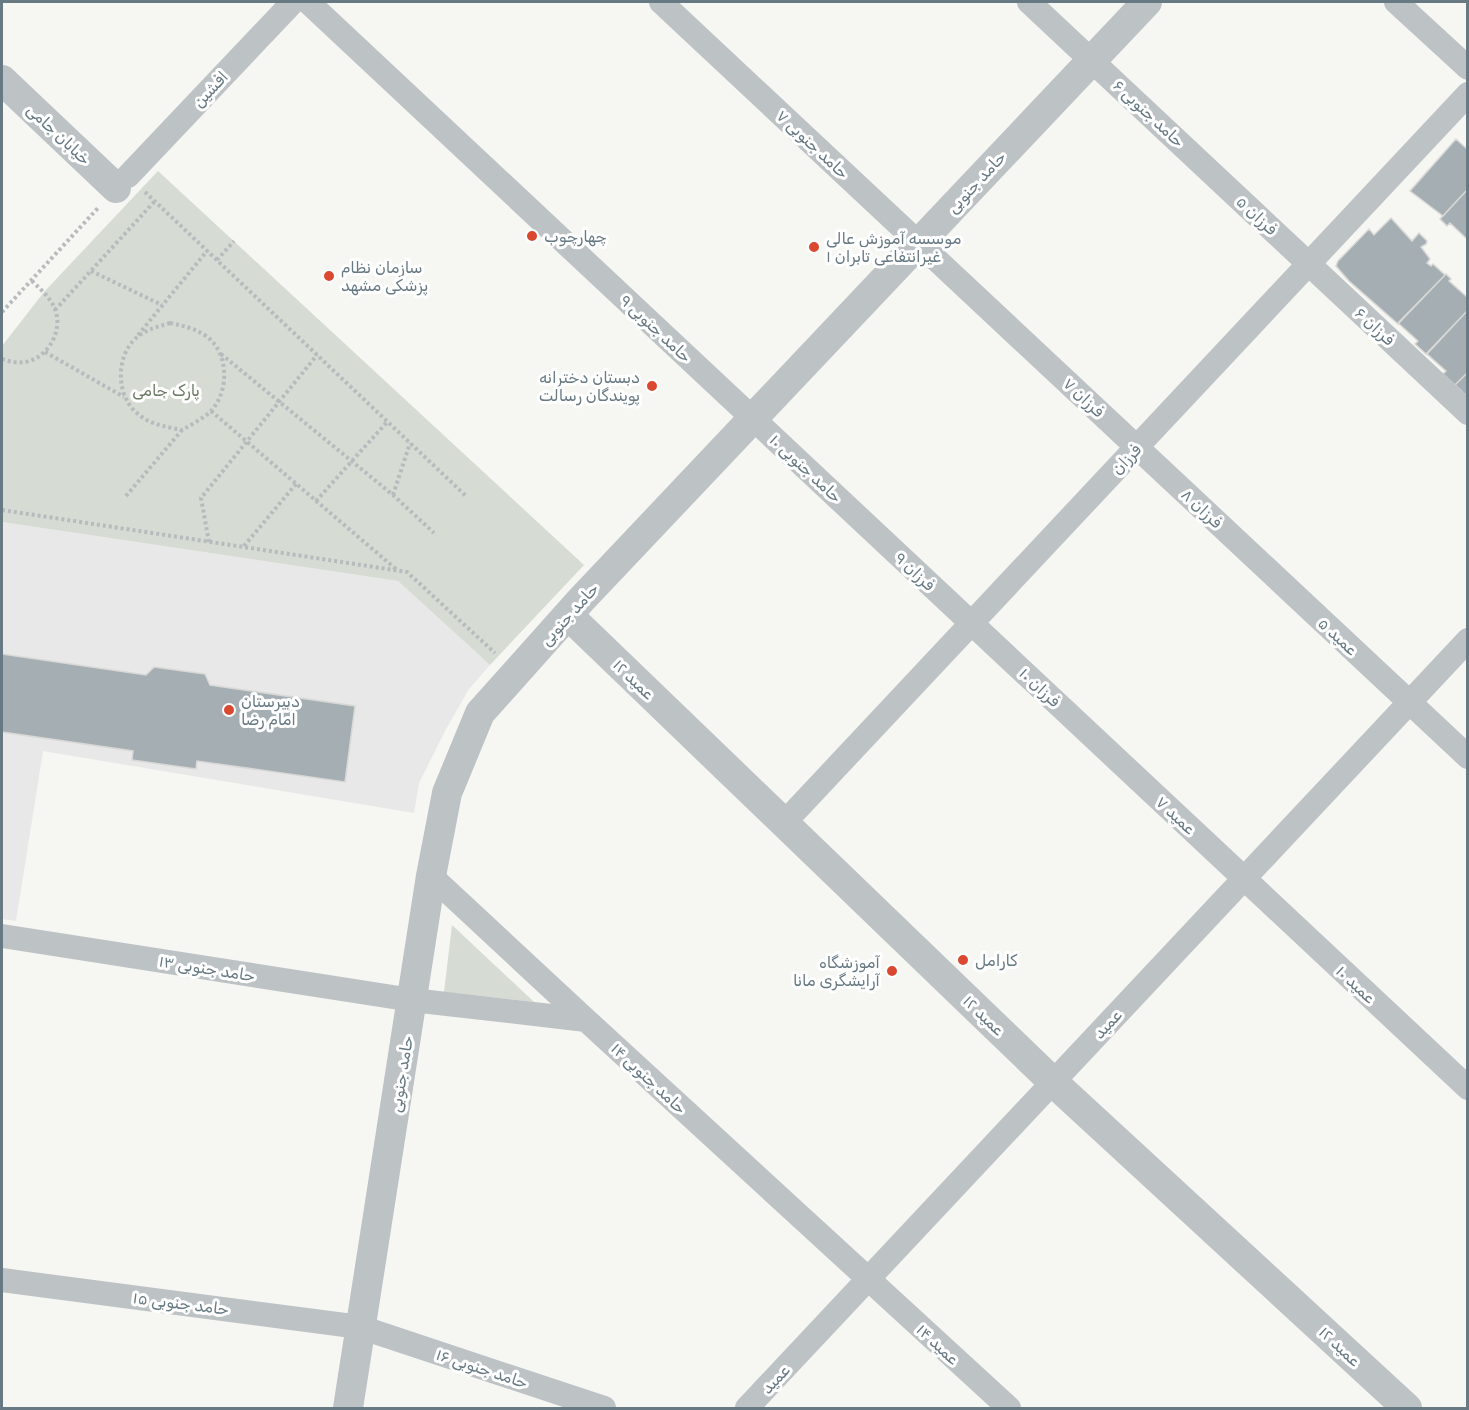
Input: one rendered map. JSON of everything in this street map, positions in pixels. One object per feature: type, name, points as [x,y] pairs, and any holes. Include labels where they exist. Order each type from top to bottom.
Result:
[{"type":"street","name":"افشین","points":[[122,182],[293,2]]},
{"type":"street","name":"حامد جنوبی ۹","points":[[308,2],[753,419]]},
{"type":"street","name":"حامد جنوبی ۷","points":[[662,2],[1031,348]]},
{"type":"street","name":"حامد جنوبی ۶","points":[[1029,2],[1205,167]]},
{"type":"street","name":"حامد جنوبی","points":[[348,1408],[431,876],[447,793],[480,713],[568,615],[1147,2]]},
{"type":"street","points":[[1396,2],[1467,68]]},
{"type":"street","name":"خیابان جامی","points":[[2,80],[122,182]]},
{"type":"street","name":"فرزان","points":[[784,823],[1467,94]]},
{"type":"street","name":"فرزان ۵","points":[[1205,167],[1308,263]]},
{"type":"street","name":"فرزان ۶","points":[[1308,263],[1467,413]]},
{"type":"street","name":"فرزان ۷","points":[[1031,348],[1137,447]]},
{"type":"street","name":"حامد جنوبی ۱۰","points":[[753,419],[859,518]]},
{"type":"street","name":"فرزان ۸","points":[[1137,447],[1267,569]]},
{"type":"street","name":"فرزان ۹","points":[[859,518],[971,624]]},
{"type":"street","name":"عمید ۵","points":[[1267,569],[1467,757]]},
{"type":"street","name":"عمید ۱۲","points":[[568,615],[1053,1082],[1407,1408]]},
{"type":"street","name":"فرزان ۱۰","points":[[971,624],[1108,752]]},
{"type":"street","name":"عمید","points":[[747,1408],[1467,640]]},
{"type":"street","name":"عمید ۷","points":[[1108,752],[1244,879]]},
{"type":"street","name":"حامد جنوبی ۱۴","points":[[431,876],[868,1279]]},
{"type":"street","name":"عمید ۱۰","points":[[1244,879],[1467,1088]]},
{"type":"street","name":"حامد جنوبی ۱۳","points":[[2,936],[412,1000],[586,1020]]},
{"type":"street","name":"عمید ۱۴","points":[[868,1279],[1009,1408]]},
{"type":"street","name":"حامد جنوبی ۱۵","points":[[2,1280],[360,1327]]},
{"type":"street","name":"حامد جنوبی ۱۶","points":[[360,1327],[604,1408]]},
{"type":"path","points":[[2,312],[122,182],[154,202],[466,497]]},
{"type":"path","points":[[56,310],[154,202]]},
{"type":"path","points":[[217,260],[234,241]]},
{"type":"path","points":[[182,430],[154,424],[137,414],[125,397],[120,377],[124,357],[134,340],[207,251]]},
{"type":"path","points":[[91,271],[162,305]]},
{"type":"path","points":[[2,359],[14,363],[30,361],[45,352],[53,341],[57,325],[56,310],[47,296],[31,280]]},
{"type":"path","points":[[134,340],[151,328],[170,324],[190,327],[208,337],[220,354],[393,495],[434,533]]},
{"type":"path","points":[[45,352],[125,397]]},
{"type":"path","points":[[126,496],[182,430],[211,411],[221,394],[225,374],[220,354]]},
{"type":"path","points":[[209,542],[201,498],[317,354]]},
{"type":"path","points":[[211,411],[398,570]]},
{"type":"path","points":[[316,501],[388,421]]},
{"type":"path","points":[[393,495],[411,443]]},
{"type":"path","points":[[243,547],[297,484]]},
{"type":"path","points":[[2,510],[408,572],[516,674]]},
{"type":"shaded area","name":"دبیرستان امام رضا","points":[[2,522],[398,581],[490,665],[469,689],[445,731],[419,783],[414,813],[43,751],[16,921],[2,919]]},
{"type":"green space","name":"پارک جامی","points":[[158,171],[584,565],[490,665],[398,581],[2,522],[2,346],[44,292]]},
{"type":"green space","points":[[452,925],[534,1002],[444,992]]},
{"type":"building","points":[[1456,139],[1468,150],[1468,189],[1443,216],[1410,191]]},
{"type":"building","points":[[1468,189],[1468,240],[1450,223],[1447,226],[1440,219]]},
{"type":"building","points":[[1391,218],[1412,241],[1419,233],[1427,241],[1421,247],[1430,259],[1427,263],[1431,266],[1433,264],[1445,275],[1398,324],[1349,281],[1336,266],[1338,261],[1369,229],[1374,235]]},
{"type":"building","points":[[1446,274],[1451,279],[1449,281],[1468,298],[1468,310],[1426,354],[1415,344],[1418,341],[1398,323]]},
{"type":"building","points":[[1468,310],[1468,372],[1455,385],[1443,374],[1446,371],[1427,354]]},
{"type":"building","points":[[1468,372],[1468,397],[1455,385]]},
{"type":"building","points":[[2,654],[146,675],[154,667],[205,674],[210,685],[355,706],[345,782],[197,761],[196,769],[132,760],[133,751],[2,732]]},
{"type":"place","name":"چهارچوب","points":[[532,236]]},
{"type":"place","name":"موسسه آموزش عالی غیرانتفاعی تابران ۱","points":[[814,247]]},
{"type":"place","name":"سازمان نظام پزشکی مشهد","points":[[329,276]]},
{"type":"place","name":"دبستان دخترانه پویندگان رسالت","points":[[652,386]]},
{"type":"place","name":"دبیرستان امام رضا","points":[[229,710]]},
{"type":"place","name":"کارامل","points":[[963,960]]},
{"type":"place","name":"آموزشگاه آرایشگری مانا","points":[[892,971]]}]
